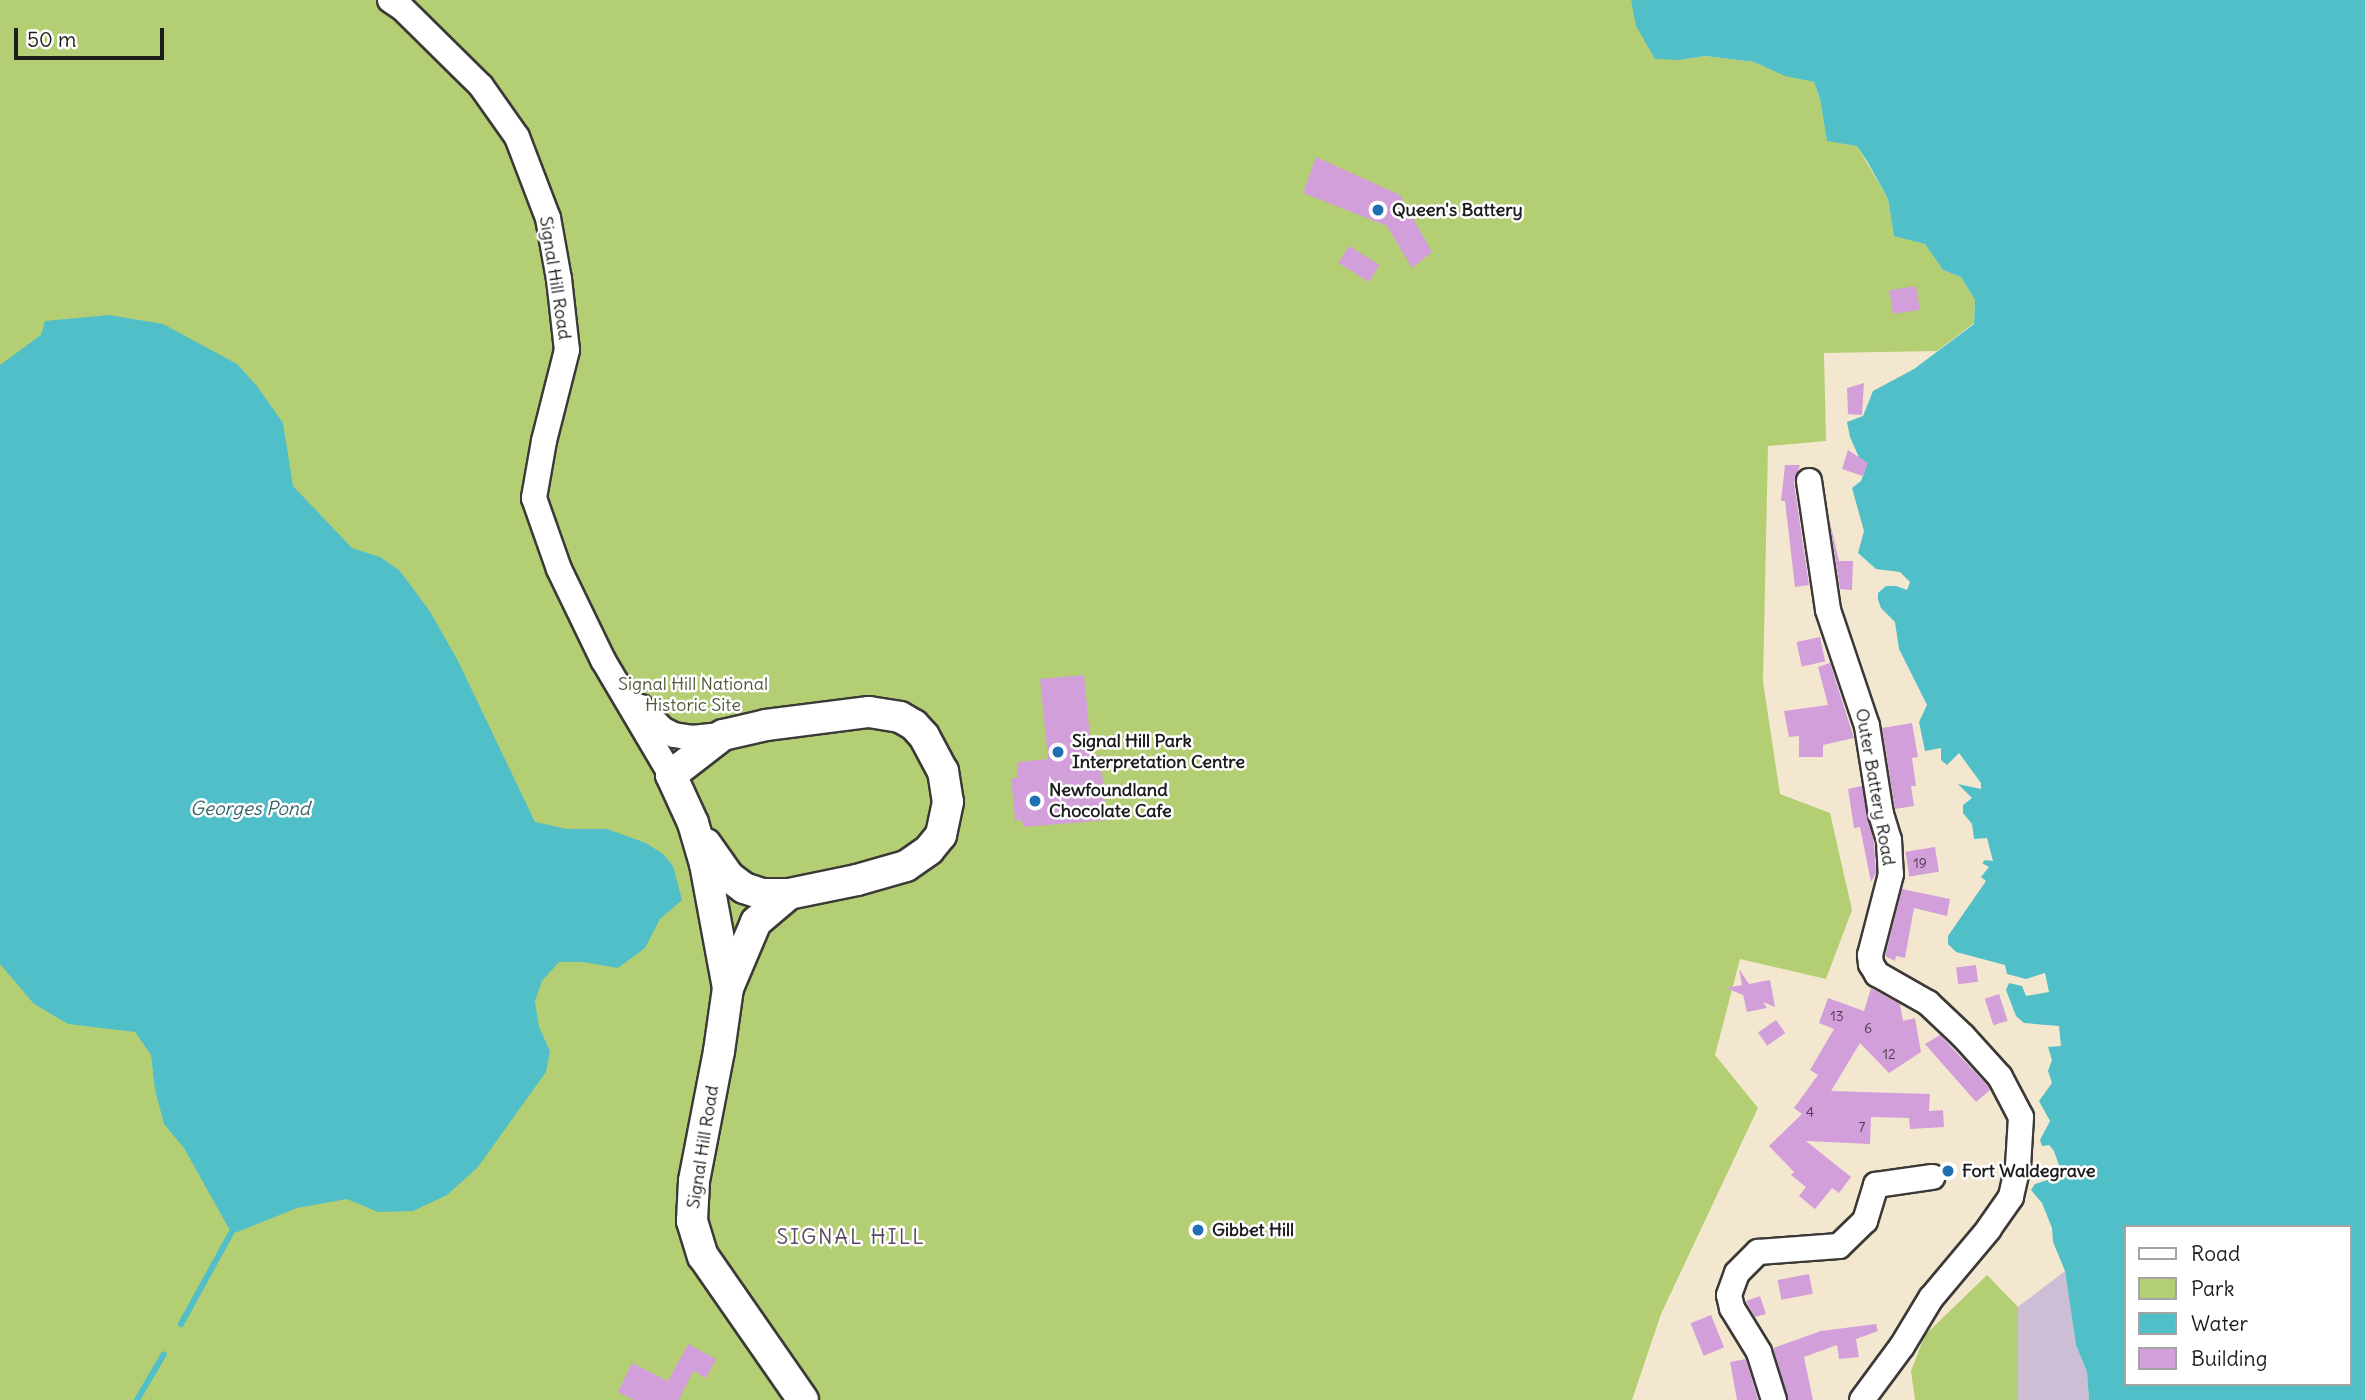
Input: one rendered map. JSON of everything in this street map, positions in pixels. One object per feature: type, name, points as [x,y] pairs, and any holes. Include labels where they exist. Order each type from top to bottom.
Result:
[{"type":"street","name":"Signal Hill Road","points":[[390,0],[402,8],[481,86],[517,137],[548,218],[559,279],[567,350],[544,441],[534,498],[559,569],[611,676],[671,775],[693,823],[705,864],[727,988]]},
{"type":"street","name":"Outer Battery Road","points":[[1809,481],[1828,610],[1867,726],[1877,790],[1889,840],[1891,874],[1870,955],[1871,964],[1877,974],[1928,1003],[1964,1036],[2000,1077],[2021,1117],[2018,1166],[2011,1197],[1989,1229],[1931,1298],[1869,1397]]},
{"type":"street","name":"Signal Hill Road","points":[[611,676],[667,733],[688,738],[723,735],[807,717],[848,712],[887,713],[914,725],[924,736],[943,771],[947,816],[942,835],[922,856],[884,874],[789,894],[756,922],[727,988],[719,1051],[694,1181],[694,1234],[719,1281],[803,1400]]},
{"type":"street","points":[[671,775],[723,735]]},
{"type":"street","points":[[693,823],[724,871],[736,883],[757,893],[789,894]]},
{"type":"street","points":[[1774,1400],[1759,1352],[1732,1308],[1729,1295],[1737,1273],[1758,1252],[1839,1246],[1865,1221],[1876,1185],[1932,1177]]},
{"type":"shaded area","points":[[2065,1271],[2076,1345],[2087,1372],[2089,1400],[2018,1400],[2018,1307]]},
{"type":"green space","name":"Signal Hill National Historic Site","points":[[0,0],[1631,0],[1633,8],[1679,60],[1705,56],[1754,62],[1785,75],[1814,82],[1820,99],[1827,140],[1857,146],[1888,199],[1894,235],[1925,244],[1943,270],[1961,277],[1975,300],[1974,323],[1937,351],[1824,353],[1826,441],[1768,446],[1763,682],[1780,794],[1830,813],[1852,910],[1826,979],[1740,959],[1715,1055],[1758,1108],[1661,1314],[1632,1400],[0,1400]]},
{"type":"green space","points":[[1987,1275],[2018,1307],[2018,1400],[1915,1400],[1911,1371],[1925,1335]]},
{"type":"water","points":[[1631,0],[2365,0],[2365,1400],[2089,1400],[2087,1372],[2076,1345],[2065,1271],[2042,1203],[2031,1190],[2035,1184],[2057,1177],[2061,1171],[2054,1151],[2049,1145],[2042,1146],[2040,1140],[2050,1121],[2039,1101],[2052,1083],[2048,1071],[2052,1060],[2048,1047],[2061,1046],[2059,1026],[2024,1023],[2016,1016],[2006,990],[2009,983],[2022,986],[2026,996],[2049,992],[2045,973],[2026,979],[2007,974],[2005,965],[1956,952],[1948,944],[1948,936],[1986,881],[1981,877],[1989,867],[1982,863],[1985,860],[1993,861],[1987,838],[1974,839],[1972,824],[1963,813],[1963,805],[1972,798],[1958,784],[1981,789],[1981,783],[1959,753],[1947,765],[1941,760],[1941,748],[1925,751],[1919,722],[1927,705],[1899,649],[1895,622],[1881,608],[1878,600],[1878,593],[1886,586],[1907,590],[1910,582],[1900,572],[1876,569],[1858,553],[1864,531],[1852,488],[1861,481],[1865,471],[1850,437],[1847,422],[1863,416],[1873,391],[1914,369],[1974,324],[1975,300],[1961,277],[1943,270],[1925,244],[1894,236],[1888,199],[1857,146],[1827,141],[1820,99],[1814,82],[1785,76],[1754,62],[1705,56],[1679,60],[1655,59],[1636,26]]},
{"type":"water","name":"Georges Pond","points":[[109,315],[163,324],[237,364],[257,386],[283,423],[293,486],[352,548],[380,557],[399,570],[429,610],[458,661],[535,822],[567,829],[607,829],[646,843],[663,854],[673,866],[682,900],[660,919],[645,948],[618,968],[583,962],[559,962],[542,981],[535,1001],[539,1027],[550,1051],[546,1072],[478,1167],[447,1195],[413,1211],[378,1212],[347,1199],[297,1208],[232,1234],[184,1148],[164,1124],[155,1090],[151,1055],[135,1032],[68,1024],[34,1004],[0,964],[0,365],[41,335],[45,321]]},
{"type":"building","name":"Queen's Battery","points":[[1316,157],[1400,195],[1432,252],[1412,268],[1387,226],[1303,193]]},
{"type":"building","points":[[1349,246],[1380,265],[1369,282],[1338,263]]},
{"type":"building","points":[[1916,286],[1920,310],[1893,314],[1889,290]]},
{"type":"building","points":[[1864,383],[1862,415],[1848,414],[1847,388]]},
{"type":"building","points":[[1848,450],[1868,463],[1863,476],[1842,469]]},
{"type":"building","points":[[1785,465],[1800,465],[1794,483],[1809,585],[1795,587],[1785,501],[1781,501]]},
{"type":"building","points":[[1829,518],[1839,561],[1853,561],[1852,590],[1840,589]]},
{"type":"building","points":[[1820,637],[1825,661],[1802,666],[1797,642]]},
{"type":"building","points":[[1830,663],[1854,738],[1823,745],[1823,757],[1799,757],[1799,736],[1789,737],[1784,711],[1828,705],[1818,667]]},
{"type":"building","name":"Signal Hill Park Interpretation Centre","points":[[1084,675],[1092,756],[1100,755],[1107,820],[1023,827],[1022,820],[1015,821],[1011,778],[1018,778],[1017,762],[1048,759],[1040,679]]},
{"type":"building","points":[[1912,723],[1918,757],[1912,758],[1916,786],[1911,786],[1914,806],[1895,809],[1882,728]]},
{"type":"building","points":[[1862,786],[1874,843],[1876,873],[1871,882],[1860,827],[1854,828],[1848,789]]},
{"type":"building","points":[[1935,847],[1939,872],[1909,876],[1905,852]]},
{"type":"building","points":[[1902,889],[1950,899],[1947,916],[1914,908],[1905,958],[1896,956],[1895,961],[1885,956]]},
{"type":"building","points":[[1976,965],[1978,982],[1958,984],[1956,967]]},
{"type":"building","points":[[1739,969],[1749,984],[1770,980],[1775,1007],[1763,1002],[1767,1008],[1747,1012],[1743,995],[1726,988],[1742,985]]},
{"type":"building","points":[[1871,988],[1900,1004],[1903,1021],[1915,1018],[1921,1052],[1889,1073],[1860,1043],[1831,1091],[1930,1094],[1929,1111],[1943,1110],[1944,1127],[1910,1129],[1909,1118],[1871,1117],[1870,1144],[1806,1141],[1851,1177],[1839,1193],[1832,1188],[1815,1209],[1799,1196],[1806,1187],[1791,1175],[1794,1172],[1769,1146],[1802,1114],[1794,1108],[1818,1075],[1810,1070],[1834,1029],[1819,1023],[1828,998],[1864,1011]]},
{"type":"building","points":[[1999,994],[2008,1021],[1993,1025],[1985,999]]},
{"type":"building","points":[[1776,1020],[1785,1033],[1767,1046],[1758,1033]]},
{"type":"building","points":[[1940,1035],[1988,1086],[1990,1090],[1976,1102],[1925,1044]]},
{"type":"building","points":[[1809,1274],[1813,1294],[1781,1300],[1778,1280]]},
{"type":"building","points":[[1760,1296],[1766,1314],[1755,1317],[1746,1301]]},
{"type":"building","points":[[1711,1315],[1724,1347],[1704,1356],[1691,1323]]},
{"type":"building","points":[[1876,1324],[1878,1331],[1856,1339],[1859,1357],[1839,1359],[1837,1345],[1804,1357],[1813,1400],[1788,1400],[1773,1348],[1821,1331]]},
{"type":"building","points":[[688,1344],[716,1359],[706,1378],[693,1371],[679,1400],[634,1400],[618,1392],[632,1363],[668,1381]]},
{"type":"building","points":[[1746,1359],[1758,1400],[1737,1400],[1730,1362]]},
{"type":"waterway","points":[[181,1324],[231,1233]]},
{"type":"waterway","points":[[137,1400],[164,1354]]},
{"type":"place","name":"Queen's Battery","points":[[1378,210]]},
{"type":"place","name":"Signal Hill Park Interpretation Centre","points":[[1058,752]]},
{"type":"place","name":"Newfoundland Chocolate Cafe","points":[[1035,801]]},
{"type":"place","name":"Fort Waldegrave","points":[[1948,1171]]},
{"type":"place","name":"Gibbet Hill","points":[[1198,1230]]},
{"type":"district","name":"SIGNAL HILL","points":[[851,1237]]}]
